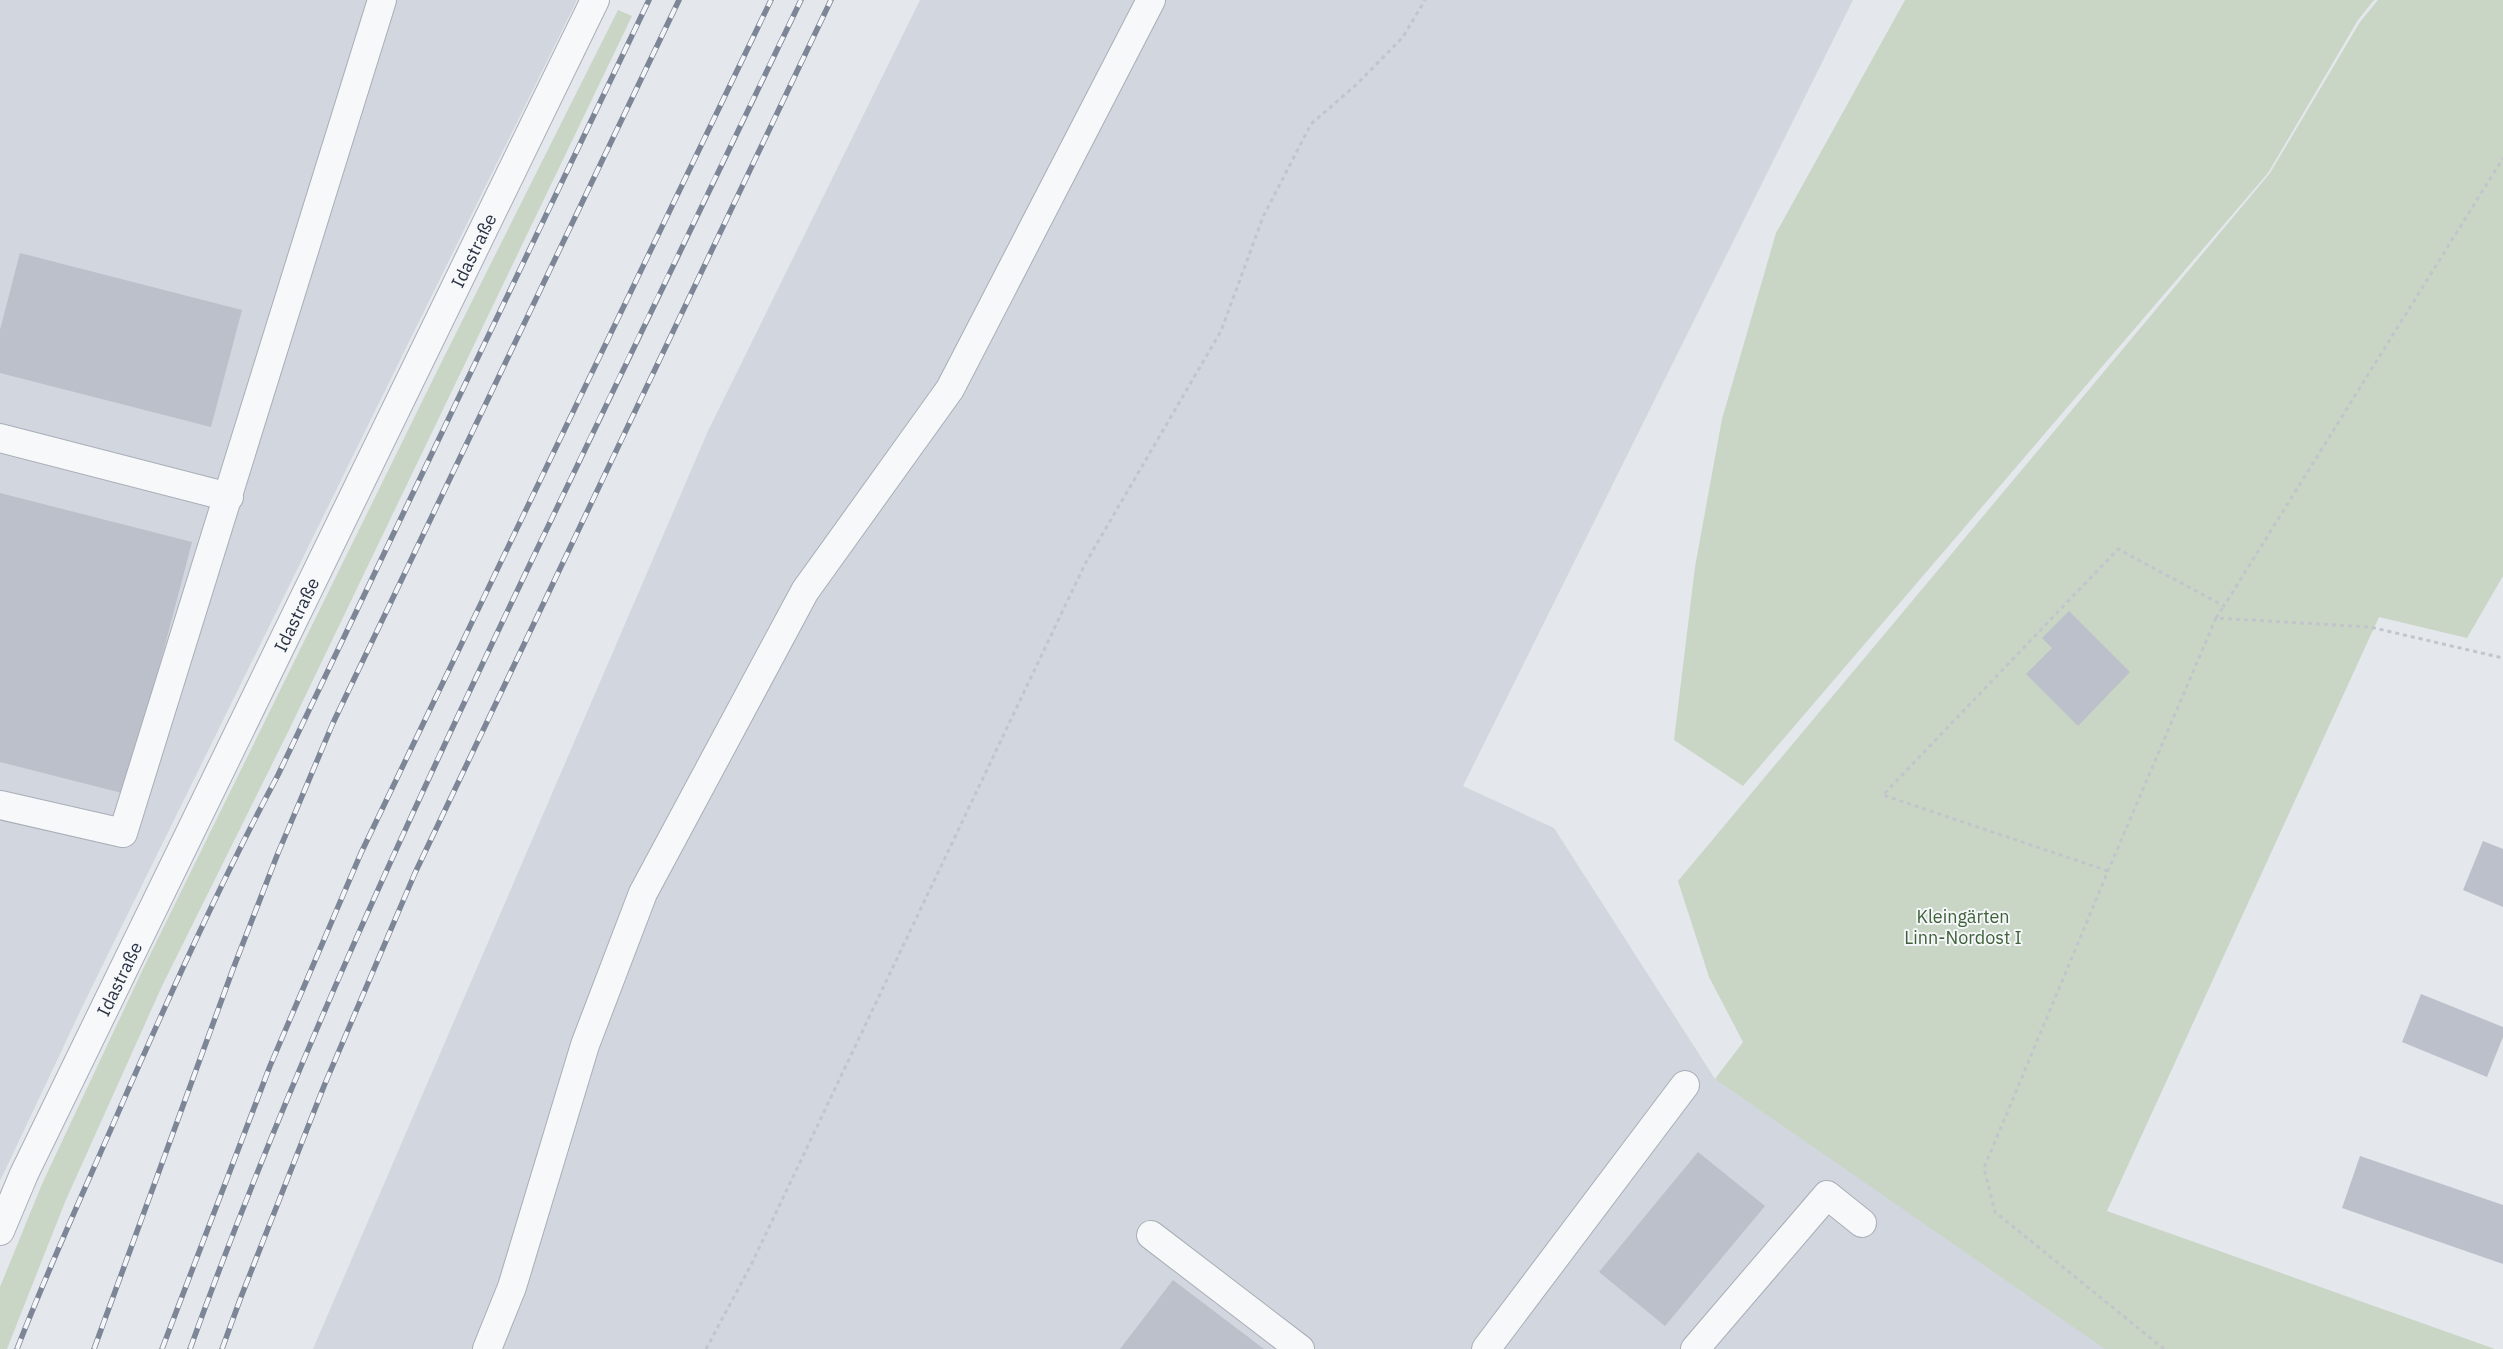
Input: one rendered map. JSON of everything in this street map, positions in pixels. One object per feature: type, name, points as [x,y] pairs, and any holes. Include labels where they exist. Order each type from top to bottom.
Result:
[{"type":"street","points":[[0,805],[123,833],[382,0]]},
{"type":"street","name":"Idastraße","points":[[0,1231],[24,1174],[595,0]]},
{"type":"street","points":[[487,1349],[512,1287],[585,1045],[643,892],[805,591],[950,388],[1150,0]]},
{"type":"street","points":[[0,438],[228,497]]},
{"type":"street","points":[[1486,1349],[1685,1085]]},
{"type":"street","points":[[1695,1349],[1827,1195],[1862,1223]]},
{"type":"street","points":[[1151,1235],[1300,1349]]},
{"type":"path","points":[[706,1349],[751,1265],[1085,564],[1221,331],[1264,217],[1311,124],[1357,84],[1403,36],[1425,0]]},
{"type":"path","points":[[2164,1349],[1995,1212],[1984,1168],[2216,618],[2503,158]]},
{"type":"path","points":[[2108,871],[1884,795],[2118,549],[2224,606]]},
{"type":"path","points":[[2216,618],[2370,627],[2503,658]]},
{"type":"shaded area","points":[[0,0],[577,0],[86,999],[0,1181]]},
{"type":"shaded area","points":[[920,0],[1853,0],[1463,786],[1554,828],[1715,1079],[2112,1349],[313,1349],[708,431]]},
{"type":"green space","points":[[1905,0],[2374,0],[2358,20],[2268,173],[1743,786],[1674,740],[1695,567],[1722,419],[1776,233]]},
{"type":"green space","name":"Kleingärten Linn-Nordost I","points":[[2378,0],[2503,0],[2503,576],[2467,638],[2379,617],[2107,1211],[2495,1349],[2105,1349],[1715,1079],[1743,1042],[1709,977],[1678,881],[2270,173],[2360,22]]},
{"type":"green space","points":[[618,10],[632,16],[288,732],[162,986],[65,1202],[7,1349],[0,1349],[0,1287],[42,1184],[143,969],[443,359]]},
{"type":"building","points":[[20,253],[242,310],[211,427],[0,373],[0,330]]},
{"type":"building","points":[[0,493],[192,542],[126,794],[0,762]]},
{"type":"building","points":[[2069,611],[2130,672],[2078,726],[2026,674],[2052,648],[2042,638]]},
{"type":"building","points":[[2483,841],[2503,849],[2503,907],[2463,890]]},
{"type":"building","points":[[2421,994],[2503,1027],[2503,1037],[2487,1077],[2402,1042]]},
{"type":"building","points":[[1698,1152],[1765,1206],[1665,1326],[1599,1272]]},
{"type":"building","points":[[2360,1156],[2503,1205],[2503,1264],[2342,1208]]},
{"type":"building","points":[[1173,1280],[1264,1349],[1120,1349]]},
{"type":"railway","points":[[17,1349],[66,1230],[195,942],[235,858],[278,775],[649,0]]},
{"type":"railway","points":[[94,1349],[233,969],[278,853],[333,723],[679,0]]},
{"type":"railway","points":[[162,1349],[270,1066],[361,853],[771,0]]},
{"type":"railway","points":[[190,1349],[267,1149],[350,952],[394,854],[530,564],[801,0]]},
{"type":"railway","points":[[222,1349],[324,1086],[415,873],[831,0]]}]
